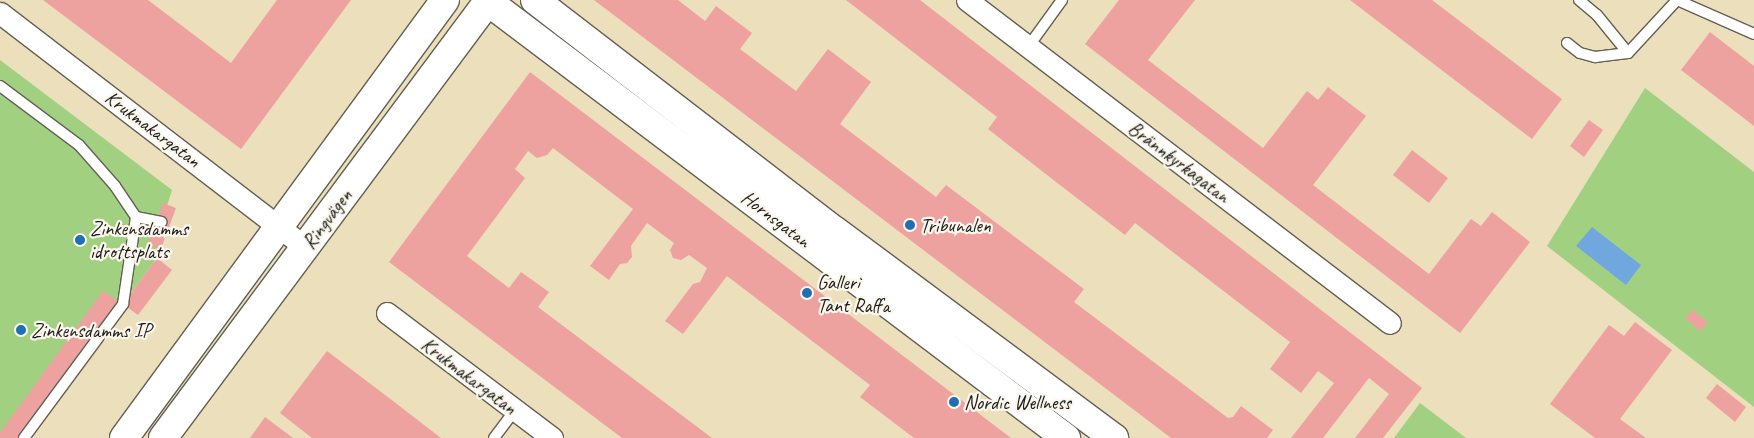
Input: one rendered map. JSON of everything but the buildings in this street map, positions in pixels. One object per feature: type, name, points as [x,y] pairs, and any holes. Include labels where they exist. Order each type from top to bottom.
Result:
[{"type":"street","name":"Ringvägen","points":[[124,438],[445,0]]},
{"type":"street","name":"Hornsgatan","points":[[535,0],[834,230],[1114,438]]},
{"type":"street","name":"Brännkyrkagatan","points":[[968,0],[1390,323]]},
{"type":"street","name":"Ringvägen","points":[[163,438],[488,1]]},
{"type":"street","name":"Hornsgatan","points":[[488,1],[1066,438]]},
{"type":"street","name":"Krukmakargatan","points":[[0,13],[305,247]]},
{"type":"street","name":"Krukmakargatan","points":[[387,313],[552,438]]},
{"type":"lane","points":[[1028,47],[1062,0]]},
{"type":"lane","points":[[1579,0],[1597,15],[1628,53]]},
{"type":"lane","points":[[1567,43],[1580,53],[1595,57],[1628,53],[1677,0],[1754,34]]},
{"type":"lane","points":[[0,86],[79,145],[115,186],[136,217],[123,304],[24,438]]},
{"type":"lane","points":[[136,217],[162,222]]},
{"type":"lane","points":[[494,438],[515,410]]},
{"type":"green space","name":"Zinkensdamms idrottsplats","points":[[0,60],[172,190],[162,222],[157,258],[24,438],[0,438]]},
{"type":"green space","points":[[1645,88],[1754,172],[1754,407],[1547,246]]},
{"type":"green space","points":[[1420,403],[1466,438],[1394,438]]},
{"type":"water","points":[[1592,227],[1641,265],[1626,285],[1576,246]]},
{"type":"place","name":"Tribunalen","points":[[910,225]]},
{"type":"place","name":"Zinkensdamms idrottsplats","points":[[80,240]]},
{"type":"place","name":"Galleri Tant Raffa","points":[[807,293]]},
{"type":"place","name":"Zinkensdamms IP","points":[[21,330]]},
{"type":"place","name":"Nordic Wellness","points":[[954,402]]}]
